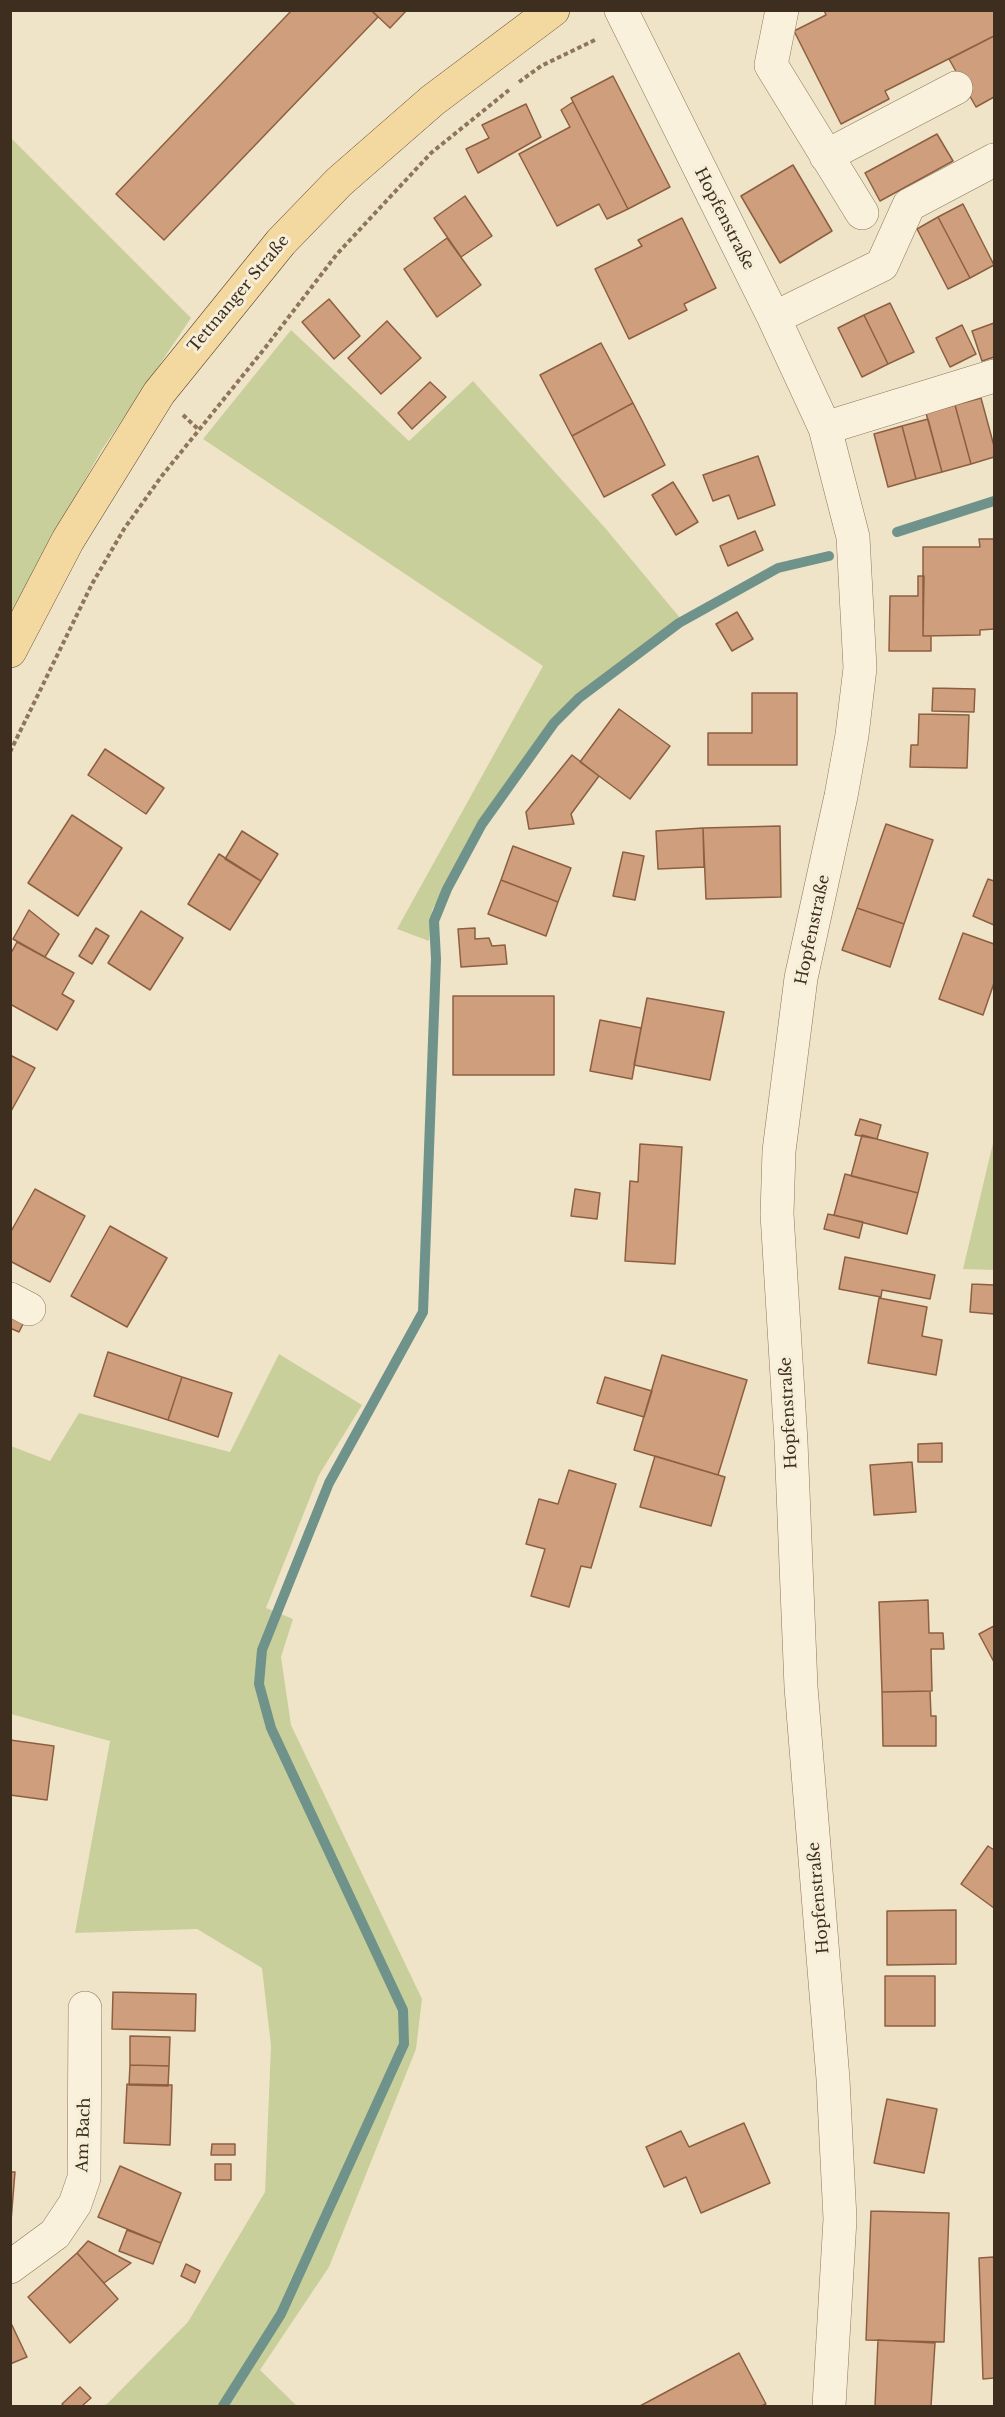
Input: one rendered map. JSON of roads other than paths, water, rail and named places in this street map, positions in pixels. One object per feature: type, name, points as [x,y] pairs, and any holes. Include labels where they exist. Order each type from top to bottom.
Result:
[{"type":"main road","name":"Tettnanger Straße","points":[[10,651],[18,617],[159,393],[281,242],[339,182],[433,100],[553,10]]},
{"type":"street","points":[[782,10],[771,65],[862,213]]},
{"type":"street","name":"Hopfenstraße","points":[[623,17],[774,318],[825,428],[853,537],[860,669],[852,735],[841,796],[801,978],[779,1151],[777,1214],[792,1461],[801,1687],[833,2079],[839,2207],[829,2406]]},
{"type":"street","points":[[826,156],[956,88]]},
{"type":"street","points":[[774,318],[882,265],[909,205],[994,160]]},
{"type":"street","points":[[825,428],[994,376]]},
{"type":"street","name":"Am Bach","points":[[10,2267],[55,2234],[75,2204],[84,2178],[85,2008]]},
{"type":"waterway","points":[[897,532],[994,501]]},
{"type":"waterway","points":[[223,2406],[281,2314],[404,2044],[403,2010],[271,1728],[259,1684],[262,1650],[329,1483],[423,1312],[436,959],[434,921],[447,889],[482,824],[554,723],[579,698],[679,623],[778,568],[829,556]]}]
